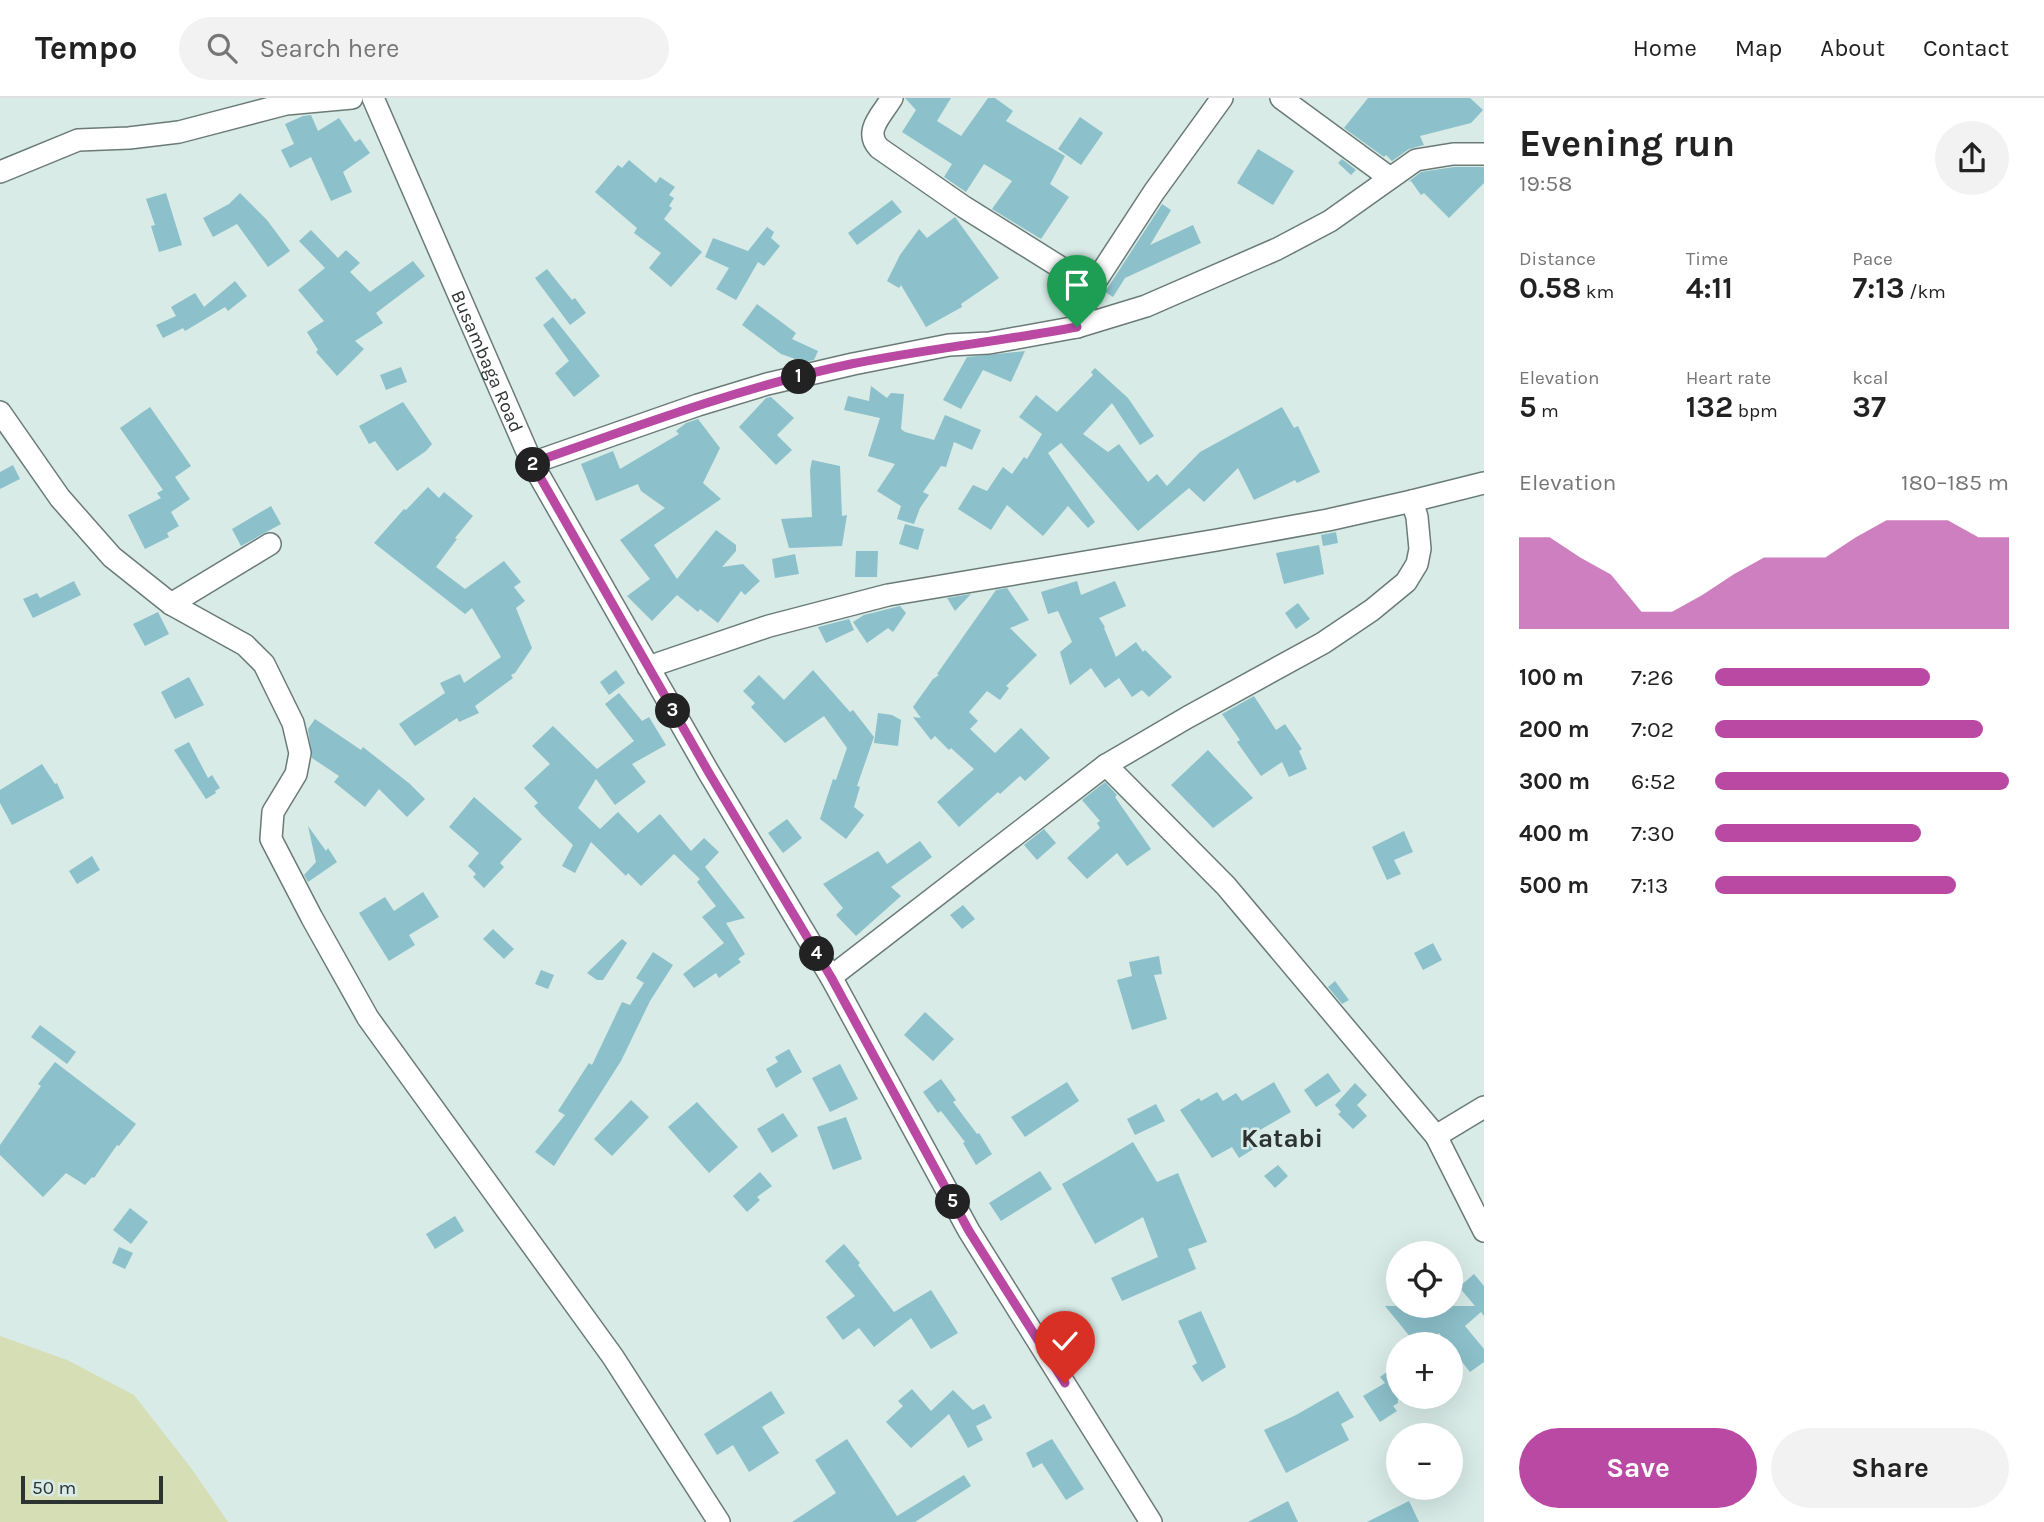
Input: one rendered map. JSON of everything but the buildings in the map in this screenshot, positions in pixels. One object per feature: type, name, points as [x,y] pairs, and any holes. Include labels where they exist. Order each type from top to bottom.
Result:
[{"type":"street","points":[[0,172],[78,140],[179,132],[286,104],[352,98]]},
{"type":"street","name":"Busambaga Road","points":[[373,98],[532,463],[648,667],[831,977],[969,1231],[1151,1522]]},
{"type":"street","points":[[892,98],[872,132],[873,141],[880,148],[964,207],[1092,287]]},
{"type":"street","points":[[1077,327],[1092,287],[1154,192],[1222,98]]},
{"type":"street","points":[[1281,98],[1391,178]]},
{"type":"street","points":[[532,463],[767,384],[949,345],[989,343],[1077,327],[1146,306],[1277,249],[1330,221],[1416,160],[1453,154],[1484,154]]},
{"type":"street","points":[[0,412],[60,498],[112,557],[171,604],[245,645],[264,664],[293,723],[300,753],[296,774],[273,812],[271,839],[312,918],[368,1018],[613,1357],[719,1522]]},
{"type":"street","points":[[648,667],[769,626],[888,595],[1328,520],[1484,483]]},
{"type":"street","points":[[831,977],[1106,765],[1188,716],[1323,643],[1372,610],[1406,582],[1417,564],[1420,549],[1417,517],[1412,500]]},
{"type":"street","points":[[171,604],[270,544]]},
{"type":"street","points":[[1106,765],[1226,886],[1436,1136],[1484,1231]]},
{"type":"street","points":[[1436,1136],[1484,1107]]},
{"type":"green space","points":[[0,1336],[67,1360],[134,1395],[191,1468],[228,1522],[0,1522]]},
{"type":"district","name":"Katabi","points":[[1282,1138]]},
{"type":"route","points":[[1065,1383],[969,1231],[831,977],[709,773],[532,463],[767,384],[949,345],[989,343],[1077,327]]}]
